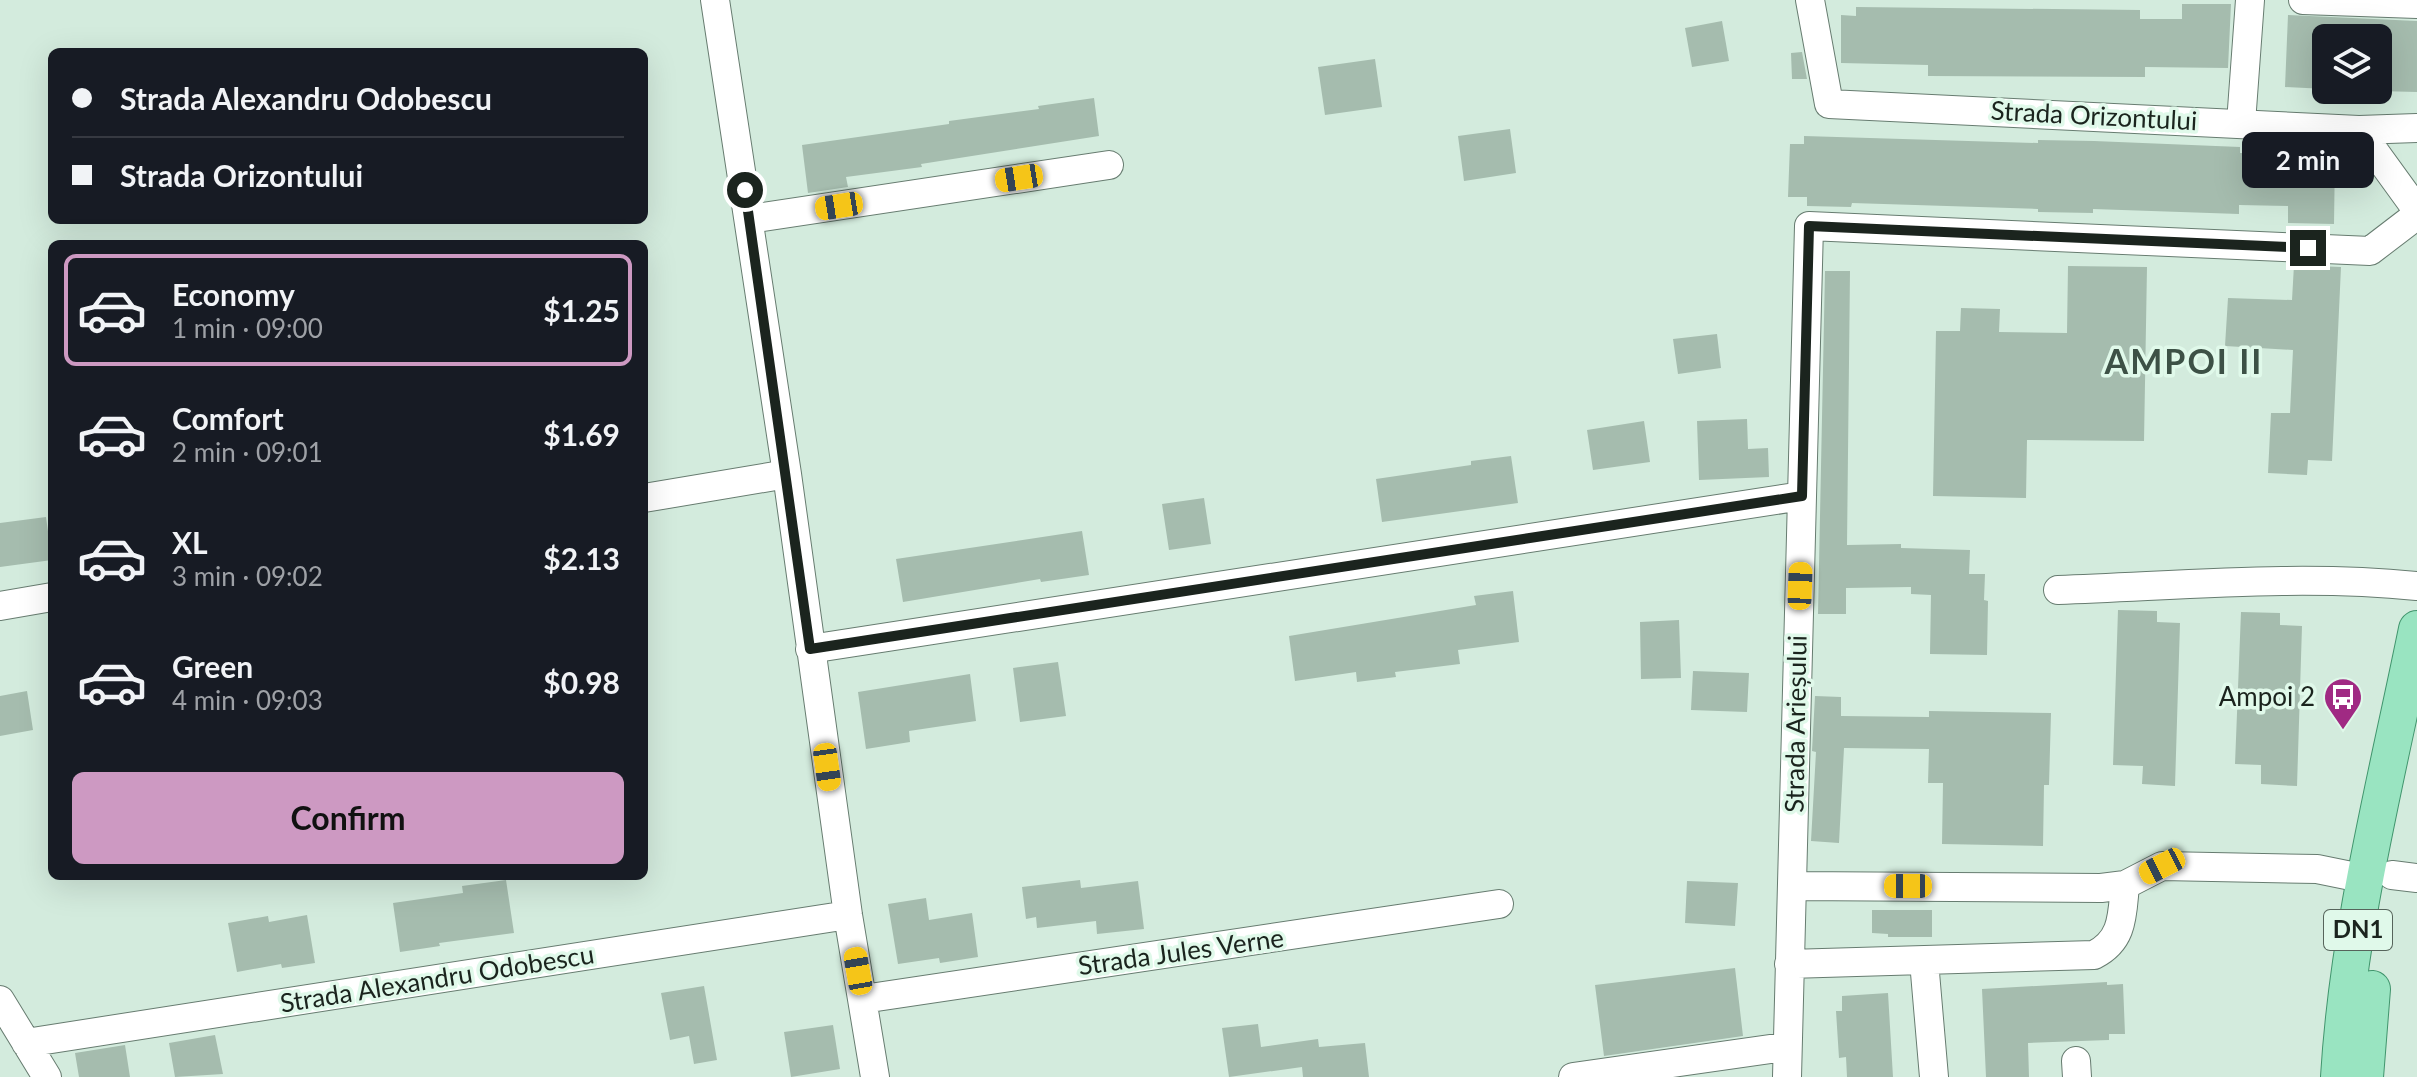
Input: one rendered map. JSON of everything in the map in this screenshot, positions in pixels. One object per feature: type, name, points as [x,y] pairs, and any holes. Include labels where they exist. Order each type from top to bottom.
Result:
[{"type":"main road","name":"DN1","points":[[2339,1077],[2344,1012],[2392,877],[2417,629]]},
{"type":"main road","name":"DN1","points":[[2365,1077],[2368,1012],[2417,748]]},
{"type":"street","points":[[715,0],[750,219],[848,915],[875,1077]]},
{"type":"street","name":"Strada Orizontului","points":[[1810,0],[1829,104],[2359,130],[2417,128]]},
{"type":"street","points":[[2241,123],[2250,0]]},
{"type":"street","points":[[2303,0],[2417,4]]},
{"type":"street","points":[[2359,130],[2417,212]]},
{"type":"street","points":[[750,219],[1109,165]]},
{"type":"street","name":"Strada Arieșului","points":[[1787,1077],[1785,1047],[1809,226],[2370,251],[2417,212]]},
{"type":"street","points":[[648,497],[787,474]]},
{"type":"street","points":[[810,649],[1802,496]]},
{"type":"street","points":[[2058,590],[2320,581],[2417,586]]},
{"type":"street","points":[[0,606],[48,598]]},
{"type":"street","points":[[1792,886],[2101,888],[2125,885],[2162,866],[2317,869],[2392,877]]},
{"type":"street","points":[[1789,964],[2094,955],[2117,937],[2121,927],[2125,885]]},
{"type":"street","name":"Strada Jules Verne","points":[[863,999],[1499,904]]},
{"type":"street","name":"Strada Alexandru Odobescu","points":[[26,1043],[848,915]]},
{"type":"street","points":[[1924,961],[1934,1077]]},
{"type":"street","points":[[0,1000],[47,1077]]},
{"type":"street","points":[[1573,1077],[1785,1047]]},
{"type":"building","points":[[2182,4],[2231,4],[2228,68],[2145,67],[2145,77],[1928,76],[1928,65],[1841,63],[1841,15],[1856,16],[1856,7],[2140,10],[2140,19],[2182,19]]},
{"type":"building","points":[[2288,15],[2417,21],[2417,92],[2392,91],[2392,24],[2312,24],[2312,88],[2285,87]]},
{"type":"building","points":[[1722,21],[1729,61],[1692,67],[1685,28]]},
{"type":"building","points":[[1802,52],[1807,79],[1792,79],[1791,53]]},
{"type":"building","points":[[1375,59],[1382,107],[1325,115],[1318,67]]},
{"type":"building","points":[[1094,98],[1099,136],[846,177],[848,187],[808,193],[802,145],[949,124],[949,121]]},
{"type":"building","points":[[1510,129],[1516,173],[1464,181],[1458,136]]},
{"type":"building","points":[[1804,136],[2038,143],[2038,140],[2094,141],[2240,147],[2240,153],[2335,155],[2334,224],[2288,223],[2288,206],[2239,205],[2239,214],[2093,209],[2093,213],[2038,212],[2038,209],[1852,203],[1851,207],[1807,206],[1807,197],[1788,197],[1790,144],[1804,144]]},
{"type":"building","points":[[2294,265],[2341,267],[2332,461],[2308,460],[2307,475],[2268,473],[2271,413],[2290,413],[2293,350],[2225,346],[2228,298],[2292,300]]},
{"type":"building","points":[[2068,266],[2147,267],[2144,441],[2027,440],[2026,498],[1933,496],[1936,331],[1960,331],[1961,308],[2000,309],[1999,332],[2067,333]]},
{"type":"building","points":[[1825,271],[1850,271],[1847,545],[1901,544],[1901,548],[1970,550],[1969,574],[1985,574],[1987,655],[1930,654],[1931,595],[1911,594],[1911,587],[1846,588],[1846,614],[1818,614]]},
{"type":"building","points":[[1717,334],[1721,368],[1678,374],[1673,339]]},
{"type":"building","points":[[1747,419],[1748,449],[1768,448],[1769,477],[1699,480],[1697,421]]},
{"type":"building","points":[[1644,421],[1650,462],[1593,470],[1587,430]]},
{"type":"building","points":[[1511,456],[1518,503],[1382,522],[1376,479]]},
{"type":"building","points":[[1204,498],[1211,544],[1169,550],[1162,504]]},
{"type":"building","points":[[46,517],[48,561],[0,567],[0,523]]},
{"type":"building","points":[[1082,531],[1089,575],[1041,582],[1040,579],[903,602],[896,559]]},
{"type":"building","points":[[1513,591],[1519,642],[1458,650],[1460,664],[1395,672],[1396,677],[1357,682],[1356,672],[1295,681],[1289,636],[1476,605],[1474,596]]},
{"type":"building","points":[[2118,610],[2157,611],[2157,622],[2180,623],[2175,786],[2142,784],[2143,766],[2113,765]]},
{"type":"building","points":[[2241,612],[2280,613],[2280,625],[2302,626],[2297,786],[2261,784],[2261,765],[2235,764]]},
{"type":"building","points":[[1679,620],[1681,678],[1641,679],[1640,622]]},
{"type":"building","points":[[1058,662],[1066,716],[1020,722],[1013,668]]},
{"type":"building","points":[[1693,671],[1749,673],[1747,712],[1691,710]]},
{"type":"building","points":[[970,674],[976,721],[909,731],[910,742],[866,749],[858,692]]},
{"type":"building","points":[[27,691],[33,730],[0,736],[0,696]]},
{"type":"building","points":[[1815,696],[1841,697],[1841,716],[1929,717],[1929,711],[2051,713],[2049,785],[2044,785],[2043,846],[1942,844],[1943,783],[1928,783],[1929,749],[1844,748],[1839,843],[1811,841],[1816,752],[1812,751]]},
{"type":"building","points":[[506,880],[514,933],[439,943],[440,946],[400,952],[393,903],[463,893],[462,886]]},
{"type":"building","points":[[1080,880],[1081,888],[1138,881],[1144,929],[1097,934],[1096,921],[1037,928],[1036,917],[1026,919],[1022,887]]},
{"type":"building","points":[[1687,881],[1738,883],[1735,926],[1685,923]]},
{"type":"building","points":[[926,898],[929,920],[972,913],[978,957],[940,963],[939,958],[898,964],[888,904]]},
{"type":"building","points":[[1872,910],[1932,910],[1932,937],[1888,937],[1888,934],[1872,933]]},
{"type":"building","points":[[307,915],[315,963],[282,968],[281,964],[237,972],[228,923],[268,916],[269,922]]},
{"type":"building","points":[[1735,968],[1743,1036],[1604,1056],[1595,985]]},
{"type":"building","points":[[2107,982],[2107,985],[2123,984],[2125,1034],[2109,1034],[2109,1040],[2028,1043],[2029,1077],[1986,1077],[1982,989]]},
{"type":"building","points":[[704,986],[717,1060],[694,1064],[689,1036],[670,1040],[661,993]]},
{"type":"building","points":[[1888,993],[1893,1077],[1847,1077],[1846,1057],[1839,1058],[1836,1011],[1842,1011],[1842,996]]},
{"type":"building","points":[[1258,1024],[1261,1047],[1318,1039],[1319,1047],[1365,1043],[1369,1077],[1303,1077],[1302,1067],[1229,1077],[1222,1028]]},
{"type":"building","points":[[833,1025],[840,1069],[791,1077],[784,1032]]},
{"type":"building","points":[[215,1035],[223,1074],[175,1077],[169,1043]]},
{"type":"building","points":[[125,1045],[130,1077],[79,1077],[75,1053]]},
{"type":"place","name":"Ampoi 2","points":[[2343,731]]},
{"type":"district","name":"AMPOI II","points":[[2184,362]]},
{"type":"route","points":[[745,190],[810,649],[1802,496],[1809,226],[2308,248]]}]
